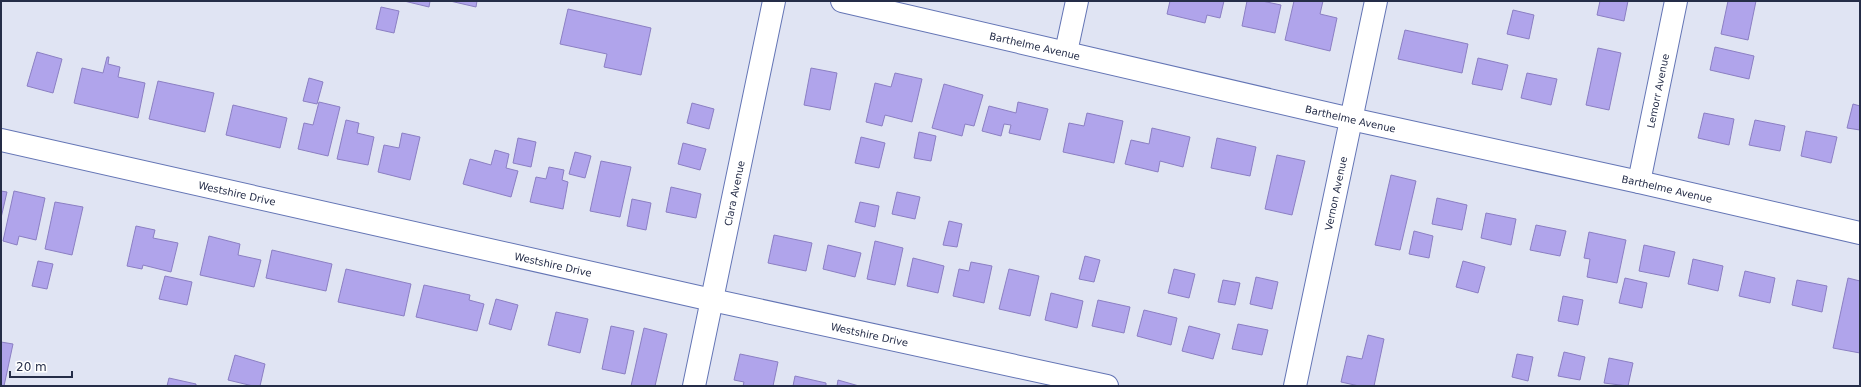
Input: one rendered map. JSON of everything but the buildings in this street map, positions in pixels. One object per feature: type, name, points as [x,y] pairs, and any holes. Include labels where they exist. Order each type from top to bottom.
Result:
[{"type":"street","name":"Clara Avenue","points":[[694,386],[774,1]]},
{"type":"street","name":"Barthelme Avenue","points":[[842,1],[1351,119],[1639,182],[1860,233]]},
{"type":"street","points":[[1066,52],[1077,1]]},
{"type":"street","name":"Vernon Avenue","points":[[1295,386],[1376,1]]},
{"type":"street","name":"Lemorr Avenue","points":[[1639,182],[1676,1]]},
{"type":"street","name":"Westshire Drive","points":[[1,140],[712,300],[1107,386]]}]
